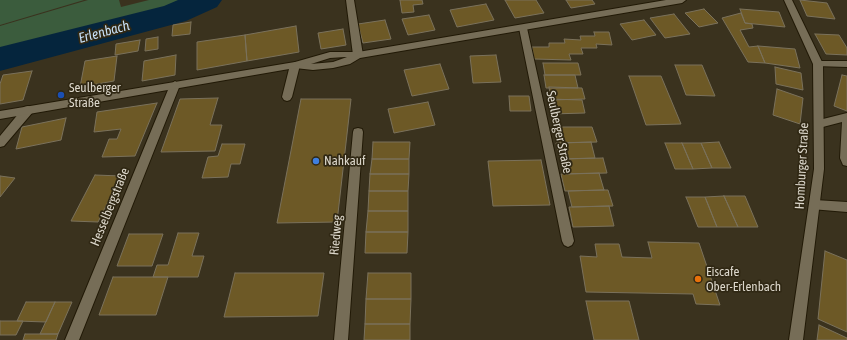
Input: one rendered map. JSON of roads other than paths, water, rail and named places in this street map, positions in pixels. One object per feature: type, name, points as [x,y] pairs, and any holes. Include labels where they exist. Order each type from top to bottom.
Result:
[{"type":"street","points":[[350,0],[358,55]]},
{"type":"street","points":[[0,115],[295,65],[313,68],[333,65],[347,62],[358,55],[682,0]]},
{"type":"street","name":"Homburger Straße","points":[[788,0],[818,64],[819,169],[796,340]]},
{"type":"street","name":"Seulberger Straße","points":[[523,28],[568,241]]},
{"type":"street","points":[[818,64],[847,64]]},
{"type":"street","points":[[287,97],[295,65]]},
{"type":"street","name":"Hesselbergstraße","points":[[72,340],[175,85]]},
{"type":"street","points":[[0,143],[28,110]]},
{"type":"street","points":[[819,124],[847,117],[845,158],[847,162]]},
{"type":"street","name":"Riedweg","points":[[341,340],[358,132]]},
{"type":"street","points":[[815,205],[847,207]]},
{"type":"waterway","name":"Erlenbach","points":[[0,59],[174,14],[206,0]]},
{"type":"place","name":"Seulberger Straße","points":[[61,95]]},
{"type":"place","name":"Nahkauf","points":[[316,161]]},
{"type":"place","name":"Eiscafe Ober-Erlenbach","points":[[698,279]]}]
